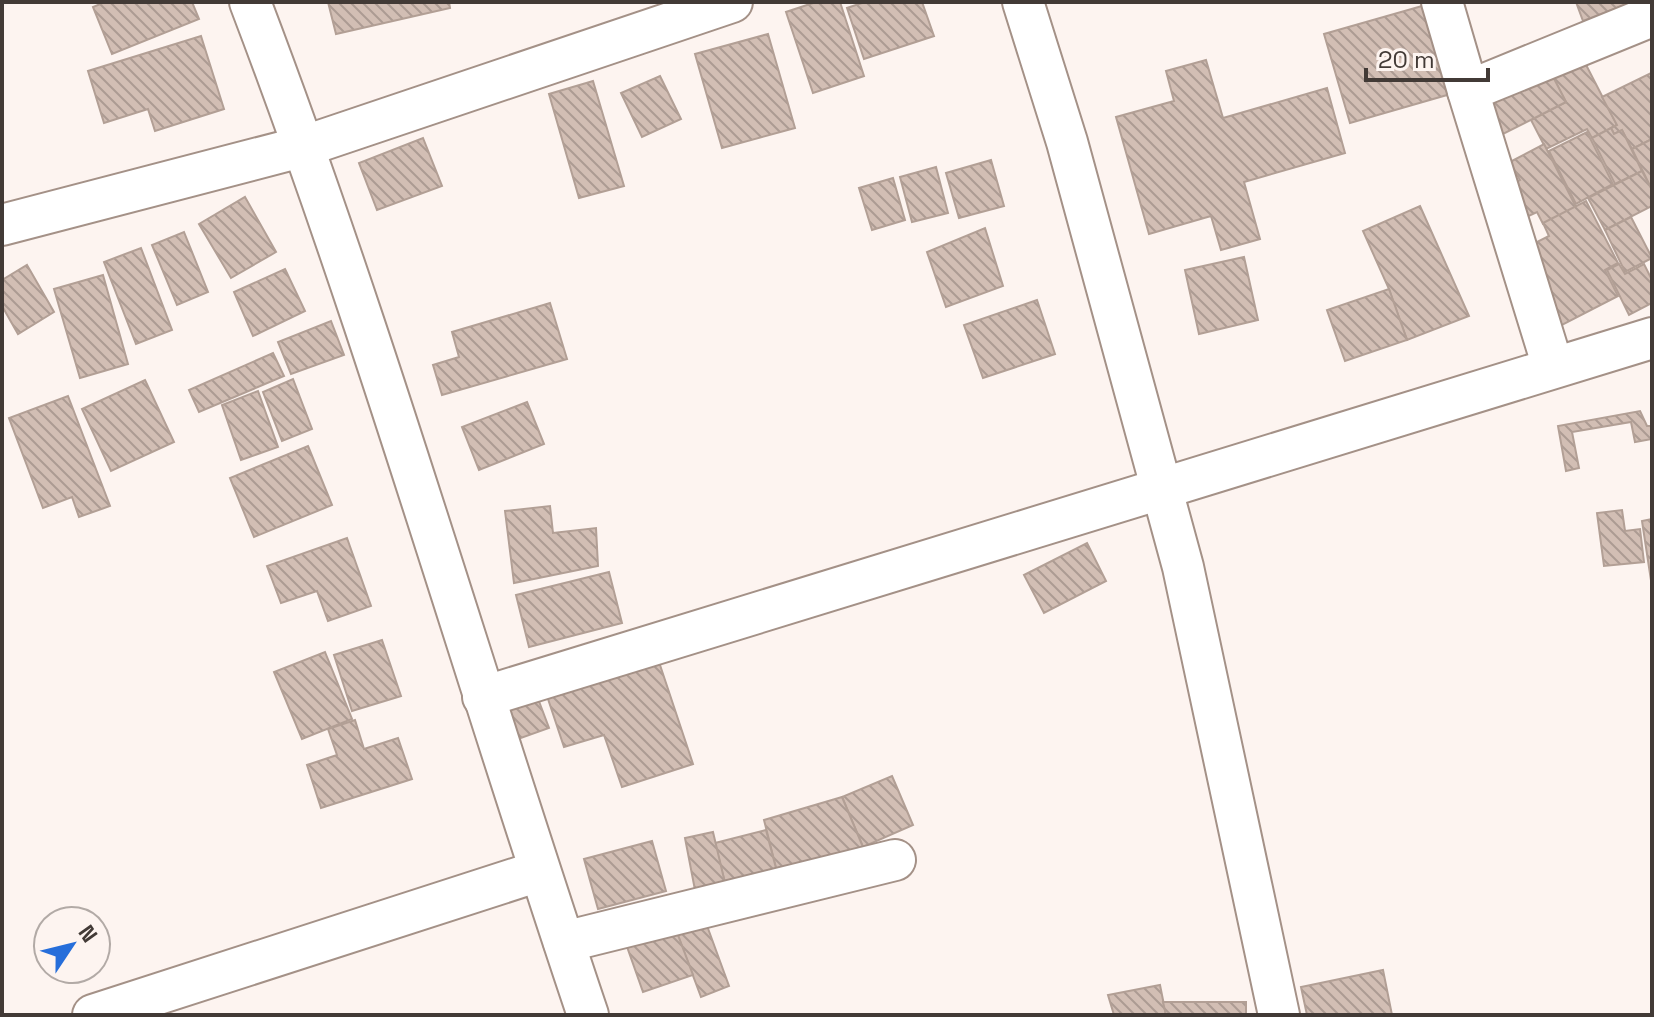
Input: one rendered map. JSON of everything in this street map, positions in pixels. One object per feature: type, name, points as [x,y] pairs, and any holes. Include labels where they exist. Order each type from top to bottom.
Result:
[{"type":"street","points":[[250,2],[305,146],[483,697],[506,755],[539,871],[588,1015]]},
{"type":"street","points":[[2,225],[305,146],[732,2]]},
{"type":"street","points":[[1023,2],[1067,142],[1183,567],[1279,1015]]},
{"type":"street","points":[[1442,2],[1553,367]]},
{"type":"street","points":[[1468,91],[1652,16]]},
{"type":"street","points":[[483,697],[1652,338]]},
{"type":"street","points":[[564,942],[895,860]]},
{"type":"street","points":[[93,1015],[539,871]]},
{"type":"building","points":[[105,2],[192,2],[199,19],[112,54],[93,7]]},
{"type":"building","points":[[328,2],[449,2],[450,8],[336,34]]},
{"type":"building","points":[[816,2],[840,2],[864,76],[813,93],[786,12]]},
{"type":"building","points":[[865,2],[922,2],[934,36],[864,59],[847,8]]},
{"type":"building","points":[[1576,2],[1626,2],[1627,4],[1583,21]]},
{"type":"building","points":[[1429,4],[1454,93],[1350,123],[1324,34]]},
{"type":"building","points":[[768,34],[795,128],[722,148],[695,54]]},
{"type":"building","points":[[201,36],[224,109],[155,131],[148,109],[104,123],[88,71]]},
{"type":"building","points":[[1582,57],[1617,125],[1592,138],[1587,129],[1546,149],[1531,120],[1566,102],[1551,73]]},
{"type":"building","points":[[1206,60],[1223,118],[1327,88],[1345,153],[1244,182],[1260,239],[1221,250],[1211,216],[1149,234],[1116,117],[1174,101],[1166,71]]},
{"type":"building","points":[[1547,65],[1566,102],[1503,134],[1483,97]]},
{"type":"building","points":[[1651,73],[1652,139],[1632,149],[1622,130],[1614,134],[1611,128],[1617,125],[1602,97]]},
{"type":"building","points":[[660,76],[681,119],[642,137],[621,93]]},
{"type":"building","points":[[593,81],[624,186],[579,198],[549,94]]},
{"type":"building","points":[[1611,128],[1614,134],[1622,130],[1642,171],[1615,184],[1592,138]]},
{"type":"building","points":[[1587,132],[1613,184],[1576,204],[1549,151]]},
{"type":"building","points":[[423,138],[442,186],[377,210],[359,163]]},
{"type":"building","points":[[1652,139],[1652,190],[1632,149]]},
{"type":"building","points":[[1544,144],[1576,207],[1543,224],[1537,212],[1518,221],[1502,189],[1520,180],[1510,162]]},
{"type":"building","points":[[991,160],[1004,206],[959,218],[946,173]]},
{"type":"building","points":[[936,167],[948,213],[912,222],[900,177]]},
{"type":"building","points":[[1642,171],[1652,190],[1652,206],[1605,230],[1588,198]]},
{"type":"building","points":[[893,178],[905,220],[872,230],[859,188]]},
{"type":"building","points":[[245,197],[276,252],[231,278],[199,224]]},
{"type":"building","points":[[1586,201],[1618,263],[1605,270],[1618,296],[1560,326],[1521,250],[1549,236],[1543,223]]},
{"type":"building","points":[[1420,206],[1469,316],[1407,340],[1363,231]]},
{"type":"building","points":[[1631,217],[1652,258],[1625,272],[1605,230]]},
{"type":"building","points":[[985,228],[1003,286],[946,307],[927,252]]},
{"type":"building","points":[[184,232],[208,292],[177,305],[152,245]]},
{"type":"building","points":[[141,248],[172,330],[136,344],[104,262]]},
{"type":"building","points":[[1244,257],[1258,320],[1199,334],[1185,270]]},
{"type":"building","points":[[1619,264],[1625,274],[1644,264],[1652,280],[1652,303],[1629,315],[1607,270]]},
{"type":"building","points":[[27,265],[54,312],[18,334],[2,306],[2,280]]},
{"type":"building","points":[[285,269],[305,311],[253,336],[234,292]]},
{"type":"building","points":[[103,275],[128,364],[80,378],[54,289]]},
{"type":"building","points":[[1389,289],[1407,340],[1345,361],[1327,310]]},
{"type":"building","points":[[1037,300],[1055,354],[983,378],[964,325]]},
{"type":"building","points":[[550,303],[567,359],[442,395],[433,365],[459,357],[452,332]]},
{"type":"building","points":[[331,321],[344,355],[291,374],[278,342]]},
{"type":"building","points":[[273,353],[284,376],[199,412],[189,390]]},
{"type":"building","points":[[293,379],[312,429],[282,441],[263,392]]},
{"type":"building","points":[[145,380],[174,442],[111,471],[82,409]]},
{"type":"building","points":[[258,391],[278,447],[241,460],[222,405]]},
{"type":"building","points":[[68,396],[110,506],[79,517],[72,497],[43,508],[9,418]]},
{"type":"building","points":[[527,402],[544,444],[479,470],[462,427]]},
{"type":"building","points":[[1640,411],[1647,426],[1652,426],[1652,439],[1635,442],[1631,422],[1572,432],[1579,468],[1566,471],[1558,426]]},
{"type":"building","points":[[308,446],[332,505],[254,537],[230,478]]},
{"type":"building","points":[[550,506],[553,533],[596,528],[598,566],[514,583],[505,511]]},
{"type":"building","points":[[1622,510],[1625,531],[1640,529],[1644,562],[1604,566],[1597,513]]},
{"type":"building","points":[[1652,519],[1652,587],[1642,521]]},
{"type":"building","points":[[347,538],[371,606],[328,621],[317,591],[281,603],[267,566]]},
{"type":"building","points":[[1087,543],[1106,581],[1044,613],[1024,575]]},
{"type":"building","points":[[609,572],[622,623],[529,647],[516,595]]},
{"type":"building","points":[[382,640],[401,696],[352,711],[334,655]]},
{"type":"building","points":[[325,652],[352,719],[302,739],[274,672]]},
{"type":"building","points":[[657,656],[693,764],[622,787],[604,735],[564,747],[546,693]]},
{"type":"building","points":[[537,696],[549,728],[518,739],[506,707]]},
{"type":"building","points":[[355,720],[364,749],[398,738],[412,779],[321,808],[307,765],[337,755],[328,729]]},
{"type":"building","points":[[892,776],[913,825],[863,847],[842,797]]},
{"type":"building","points":[[842,797],[863,847],[777,872],[764,820]]},
{"type":"building","points":[[766,830],[777,872],[725,883],[715,843]]},
{"type":"building","points":[[713,832],[725,883],[695,890],[685,838]]},
{"type":"building","points":[[652,841],[666,891],[598,909],[584,859]]},
{"type":"building","points":[[702,912],[729,986],[701,997],[673,922]]},
{"type":"building","points":[[673,922],[693,975],[643,992],[625,941]]},
{"type":"building","points":[[1383,970],[1392,1015],[1307,1015],[1301,987]]},
{"type":"building","points":[[1160,985],[1166,1015],[1114,1015],[1108,995]]},
{"type":"building","points":[[1163,1002],[1246,1002],[1246,1015],[1166,1015]]}]
